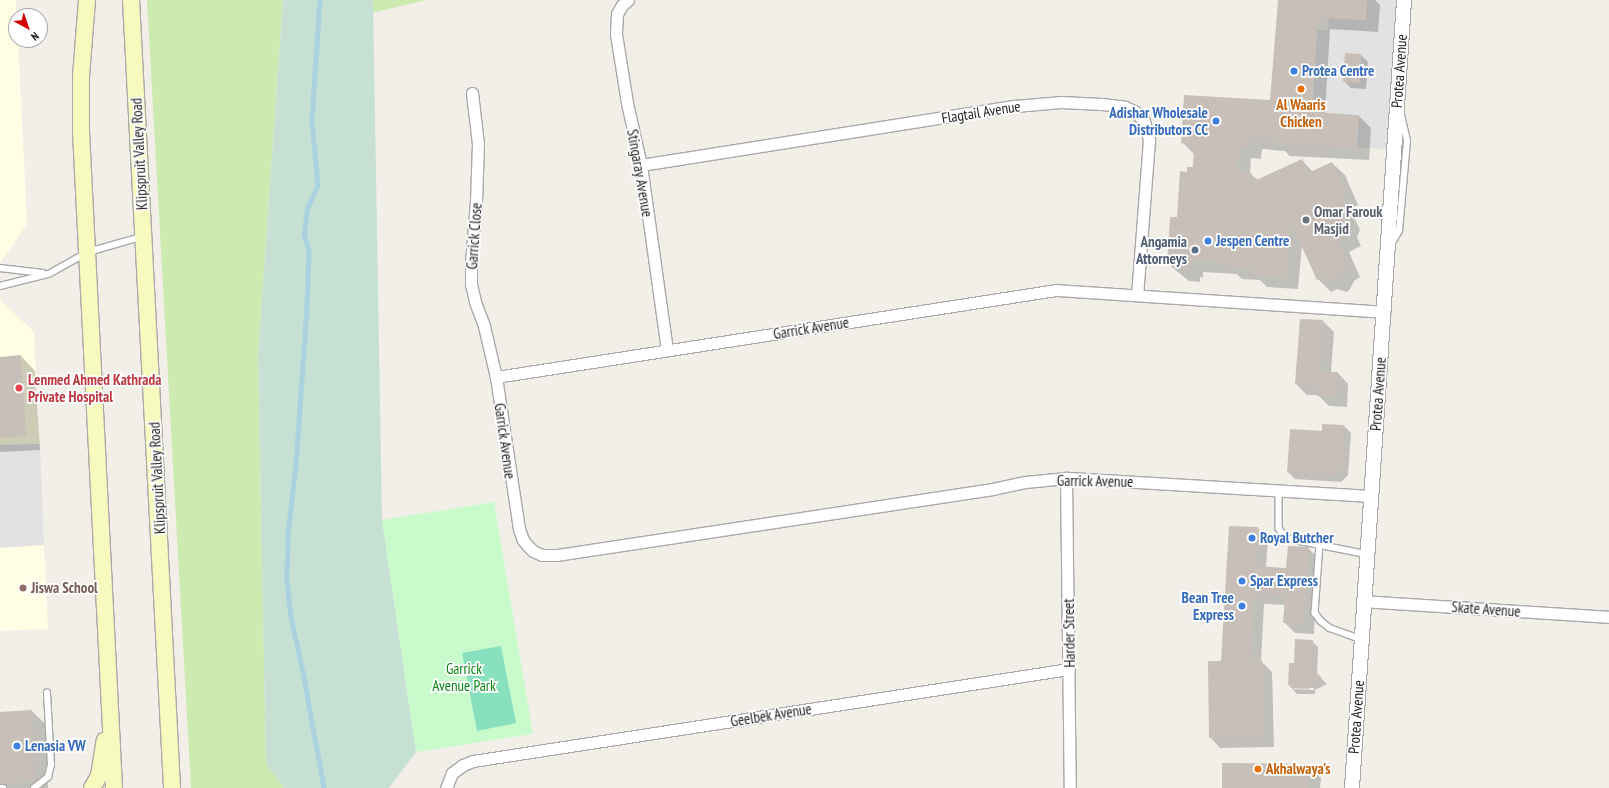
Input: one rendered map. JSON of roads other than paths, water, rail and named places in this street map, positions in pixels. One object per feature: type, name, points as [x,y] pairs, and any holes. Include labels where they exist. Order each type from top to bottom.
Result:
[{"type":"main road","points":[[87,0],[82,77],[81,132],[114,788]]},
{"type":"main road","name":"Klipspruit Valley Road","points":[[131,0],[172,788]]},
{"type":"main road","points":[[92,788],[99,776],[109,699]]},
{"type":"street","name":"Stingaray Avenue","points":[[628,0],[622,5],[617,14],[616,34],[627,103],[641,166],[667,350]]},
{"type":"street","name":"Protea Avenue","points":[[1352,788],[1404,0]]},
{"type":"street","name":"Garrick Close","points":[[472,93],[478,144],[471,284],[475,302],[484,326],[496,377]]},
{"type":"street","name":"Flagtail Avenue","points":[[641,166],[1015,106],[1061,102],[1125,107],[1134,111],[1144,121],[1149,140],[1137,295]]},
{"type":"street","name":"Garrick Avenue","points":[[1371,496],[1066,478],[1025,482],[993,489],[556,555],[542,555],[533,551],[528,546],[519,529],[496,377],[1045,291],[1068,290],[1384,312]]},
{"type":"street","name":"Harder Street","points":[[1066,478],[1070,788]]},
{"type":"street","name":"Skate Avenue","points":[[1364,601],[1609,617]]},
{"type":"street","name":"Geelbek Avenue","points":[[446,788],[452,773],[463,765],[473,761],[1069,669]]},
{"type":"lane","points":[[0,286],[49,274],[88,252],[144,237]]},
{"type":"lane","points":[[0,268],[49,274]]},
{"type":"lane","points":[[1279,490],[1279,528],[1284,536],[1290,539],[1367,554]]},
{"type":"lane","points":[[1320,544],[1315,614],[1330,628],[1361,639]]},
{"type":"lane","points":[[34,788],[48,777],[51,765],[47,693]]},
{"type":"waterway","points":[[320,0],[312,121],[318,185],[308,207],[304,234],[309,250],[307,308],[296,464],[288,535],[287,580],[291,616],[304,677],[324,788]]},
{"type":"place","name":"Protea Centre","points":[[1294,71]]},
{"type":"place","name":"Al Waaris Chicken","points":[[1301,89]]},
{"type":"place","name":"Adishar Wholesale Distributors CC","points":[[1216,121]]},
{"type":"place","name":"Omar Farouk Masjid","points":[[1306,220]]},
{"type":"place","name":"Jespen Centre","points":[[1208,241]]},
{"type":"place","name":"Angamia Attorneys","points":[[1195,250]]},
{"type":"place","name":"Lenmed Ahmed Kathrada Private Hospital","points":[[19,388]]},
{"type":"place","name":"Royal Butcher","points":[[1252,538]]},
{"type":"place","name":"Spar Express","points":[[1242,581]]},
{"type":"place","name":"Jiswa School","points":[[23,588]]},
{"type":"place","name":"Bean Tree Express","points":[[1242,606]]},
{"type":"place","name":"Lenasia VW","points":[[17,746]]},
{"type":"place","name":"Akhalwaya's","points":[[1258,769]]},
{"type":"park label","name":"Garrick Avenue Park","points":[[464,676]]}]
